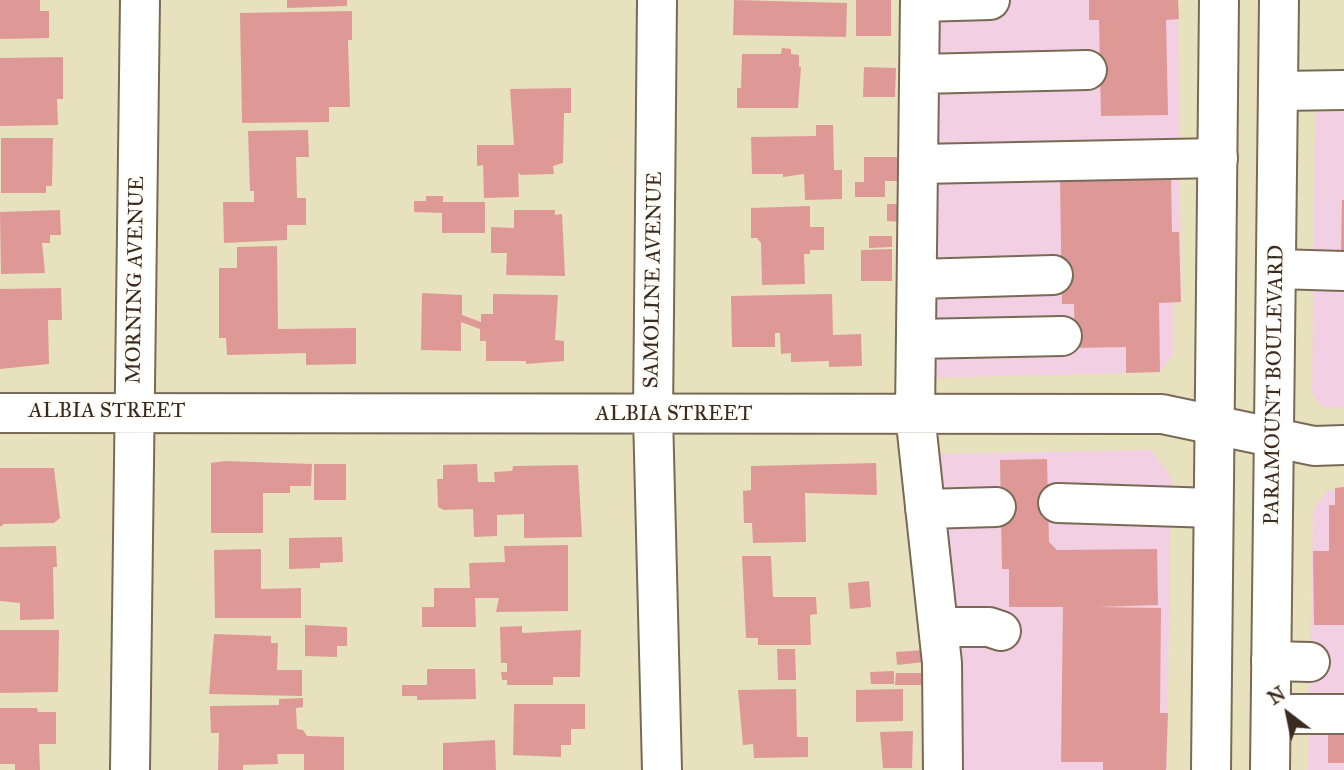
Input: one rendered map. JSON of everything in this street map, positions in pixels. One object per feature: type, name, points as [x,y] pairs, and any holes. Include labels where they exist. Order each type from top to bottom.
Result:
[{"type":"street","name":"MORNING AVENUE","points":[[130,770],[140,0]]},
{"type":"street","name":"SAMOLINE AVENUE","points":[[657,0],[653,415],[663,770]]},
{"type":"street","points":[[943,770],[939,627],[915,414],[920,1],[990,0]]},
{"type":"street","points":[[1212,770],[1213,424],[1219,0]]},
{"type":"street","name":"PARAMOUNT BOULEVARD","points":[[1270,770],[1279,0]]},
{"type":"street","points":[[919,74],[1087,70]]},
{"type":"street","points":[[1279,91],[1344,90]]},
{"type":"street","points":[[919,164],[1218,158]]},
{"type":"street","points":[[1276,269],[1344,271]]},
{"type":"street","points":[[917,279],[1052,275]]},
{"type":"street","points":[[916,340],[1062,336]]},
{"type":"street","name":"ALBIA STREET","points":[[0,413],[133,411],[653,415],[1162,414],[1314,446],[1344,445]]},
{"type":"street","points":[[1058,503],[1213,508]]},
{"type":"street","points":[[925,509],[996,507]]},
{"type":"street","points":[[939,627],[989,627],[1001,631]]},
{"type":"street","points":[[1271,661],[1310,662]]},
{"type":"street","points":[[1271,714],[1344,714]]},
{"type":"shaded area","points":[[934,0],[1178,0],[1181,302],[1173,303],[1173,354],[1160,372],[931,378]]},
{"type":"shaded area","points":[[1315,112],[1344,112],[1344,408],[1321,407],[1312,392]]},
{"type":"shaded area","points":[[1151,450],[1171,477],[1167,770],[958,770],[934,454]]},
{"type":"shaded area","points":[[1344,487],[1344,770],[1308,770],[1313,510],[1327,491]]},
{"type":"building","points":[[0,0],[40,0],[40,11],[49,11],[49,38],[0,39]]},
{"type":"building","points":[[287,0],[347,0],[347,6],[287,8]]},
{"type":"building","points":[[734,0],[847,3],[846,37],[733,35]]},
{"type":"building","points":[[856,0],[891,0],[891,36],[856,36]]},
{"type":"building","points":[[1089,0],[1178,0],[1179,19],[1166,20],[1168,115],[1101,116],[1099,20],[1089,20]]},
{"type":"building","points":[[352,11],[352,40],[348,40],[350,107],[329,107],[329,122],[242,123],[240,13]]},
{"type":"building","points":[[782,48],[791,49],[791,54],[799,55],[801,67],[798,108],[737,108],[737,88],[741,88],[742,54],[781,54]]},
{"type":"building","points":[[63,57],[63,99],[57,99],[58,125],[0,126],[0,58]]},
{"type":"building","points":[[864,67],[896,68],[895,97],[863,97]]},
{"type":"building","points":[[571,88],[571,113],[564,113],[563,163],[553,166],[554,174],[520,175],[518,172],[519,197],[484,198],[483,165],[477,166],[477,145],[514,145],[510,89]]},
{"type":"building","points":[[816,125],[833,125],[834,170],[842,170],[842,199],[805,200],[804,174],[783,177],[783,174],[752,174],[751,137],[816,136]]},
{"type":"building","points":[[308,130],[309,157],[296,157],[297,198],[306,198],[306,225],[287,225],[287,240],[224,243],[223,202],[254,202],[254,191],[250,191],[248,131]]},
{"type":"building","points":[[1,138],[53,138],[52,186],[46,186],[46,193],[1,193]]},
{"type":"building","points":[[864,157],[906,157],[906,181],[885,181],[885,197],[855,197],[855,182],[864,182]]},
{"type":"building","points":[[1171,178],[1172,232],[1179,232],[1181,302],[1159,303],[1160,372],[1126,373],[1126,347],[1075,348],[1074,304],[1062,304],[1060,181]]},
{"type":"building","points":[[426,196],[443,196],[443,202],[485,202],[485,233],[442,233],[442,213],[414,212],[414,201],[426,201]]},
{"type":"building","points":[[1344,200],[1344,250],[1341,250]]},
{"type":"building","points":[[887,204],[903,204],[902,222],[887,221]]},
{"type":"building","points":[[810,206],[810,227],[824,227],[824,250],[810,250],[810,254],[804,254],[805,284],[762,285],[761,243],[757,238],[751,238],[751,208]]},
{"type":"building","points":[[60,210],[61,235],[50,235],[50,243],[42,243],[45,273],[1,274],[0,212]]},
{"type":"building","points":[[514,210],[555,210],[555,215],[562,214],[565,276],[506,275],[507,253],[491,253],[491,227],[514,228]]},
{"type":"building","points":[[869,236],[892,236],[892,247],[869,248]]},
{"type":"building","points":[[277,246],[278,329],[356,328],[356,364],[306,365],[306,353],[227,355],[226,338],[219,338],[219,268],[237,268],[237,247]]},
{"type":"building","points":[[892,249],[892,281],[861,281],[861,250]]},
{"type":"building","points":[[61,288],[62,320],[48,320],[49,364],[0,369],[0,289]]},
{"type":"building","points":[[422,293],[462,295],[462,315],[481,322],[481,314],[493,314],[493,294],[558,295],[555,340],[564,341],[564,361],[526,364],[526,361],[486,361],[486,341],[480,341],[480,329],[461,322],[461,351],[421,350]]},
{"type":"building","points":[[832,294],[833,335],[861,334],[862,366],[829,367],[829,361],[791,362],[791,353],[781,354],[780,333],[775,333],[775,347],[732,347],[731,296]]},
{"type":"building","points":[[1047,459],[1049,542],[1057,550],[1157,549],[1158,605],[1098,607],[1161,608],[1160,713],[1168,713],[1166,770],[1103,770],[1103,762],[1061,762],[1063,607],[1009,607],[1009,569],[1002,569],[1000,460]]},
{"type":"building","points":[[225,461],[312,464],[311,486],[290,486],[290,493],[263,493],[263,533],[211,533],[211,463]]},
{"type":"building","points":[[876,463],[877,495],[805,493],[806,542],[753,543],[752,523],[744,523],[743,491],[751,490],[751,466]]},
{"type":"building","points":[[314,464],[346,464],[346,500],[314,500]]},
{"type":"building","points":[[477,464],[478,482],[495,482],[494,472],[512,471],[513,466],[578,465],[582,537],[524,538],[524,514],[497,515],[497,536],[474,537],[473,509],[444,510],[438,507],[437,479],[443,479],[443,465]]},
{"type":"building","points":[[0,468],[54,468],[60,518],[54,523],[4,524],[0,527]]},
{"type":"building","points":[[1344,487],[1344,625],[1314,625],[1313,551],[1329,551],[1329,505],[1335,505],[1335,488]]},
{"type":"building","points":[[342,537],[343,562],[320,563],[320,568],[289,569],[289,538]]},
{"type":"building","points":[[568,545],[568,611],[496,612],[499,598],[475,598],[476,627],[422,627],[422,607],[434,607],[434,588],[470,588],[469,563],[505,562],[504,546]]},
{"type":"building","points":[[56,546],[57,567],[53,567],[54,619],[20,620],[20,603],[0,601],[0,547]]},
{"type":"building","points":[[261,549],[261,589],[301,588],[301,618],[215,618],[214,550]]},
{"type":"building","points":[[742,556],[771,556],[773,597],[816,597],[817,614],[810,615],[811,645],[758,645],[758,638],[746,638]]},
{"type":"building","points":[[869,581],[871,607],[850,609],[848,583]]},
{"type":"building","points":[[305,625],[347,627],[347,646],[337,646],[337,657],[305,656]]},
{"type":"building","points":[[522,626],[522,633],[581,630],[580,677],[553,677],[553,685],[507,685],[507,680],[502,680],[501,672],[507,672],[507,663],[501,663],[500,627]]},
{"type":"building","points":[[0,630],[59,630],[58,692],[0,693]]},
{"type":"building","points":[[214,634],[271,636],[271,643],[278,643],[277,670],[302,670],[302,696],[209,694]]},
{"type":"building","points":[[777,649],[795,649],[796,680],[778,680]]},
{"type":"building","points":[[924,650],[925,662],[897,665],[896,652]]},
{"type":"building","points":[[427,669],[475,669],[476,699],[417,700],[417,696],[402,696],[402,685],[427,685]]},
{"type":"building","points":[[894,671],[894,684],[871,684],[870,672]]},
{"type":"building","points":[[896,673],[927,673],[928,685],[895,685]]},
{"type":"building","points":[[796,689],[797,737],[808,737],[808,757],[754,758],[753,744],[743,745],[738,690]]},
{"type":"building","points":[[903,689],[903,721],[856,722],[856,690]]},
{"type":"building","points":[[303,698],[303,707],[296,708],[297,729],[303,730],[307,736],[344,737],[344,770],[304,770],[304,754],[277,754],[278,764],[243,765],[243,770],[218,770],[219,733],[211,733],[210,706],[279,705],[279,699]]},
{"type":"building","points":[[514,704],[585,704],[585,729],[571,729],[571,745],[561,745],[561,757],[513,755]]},
{"type":"building","points":[[0,708],[37,708],[38,712],[56,712],[56,744],[39,744],[40,770],[15,770],[15,764],[0,764]]},
{"type":"building","points":[[1328,724],[1344,724],[1344,763],[1328,763]]},
{"type":"building","points":[[913,731],[912,768],[883,768],[880,732]]},
{"type":"building","points":[[495,740],[496,770],[443,770],[443,743]]}]
